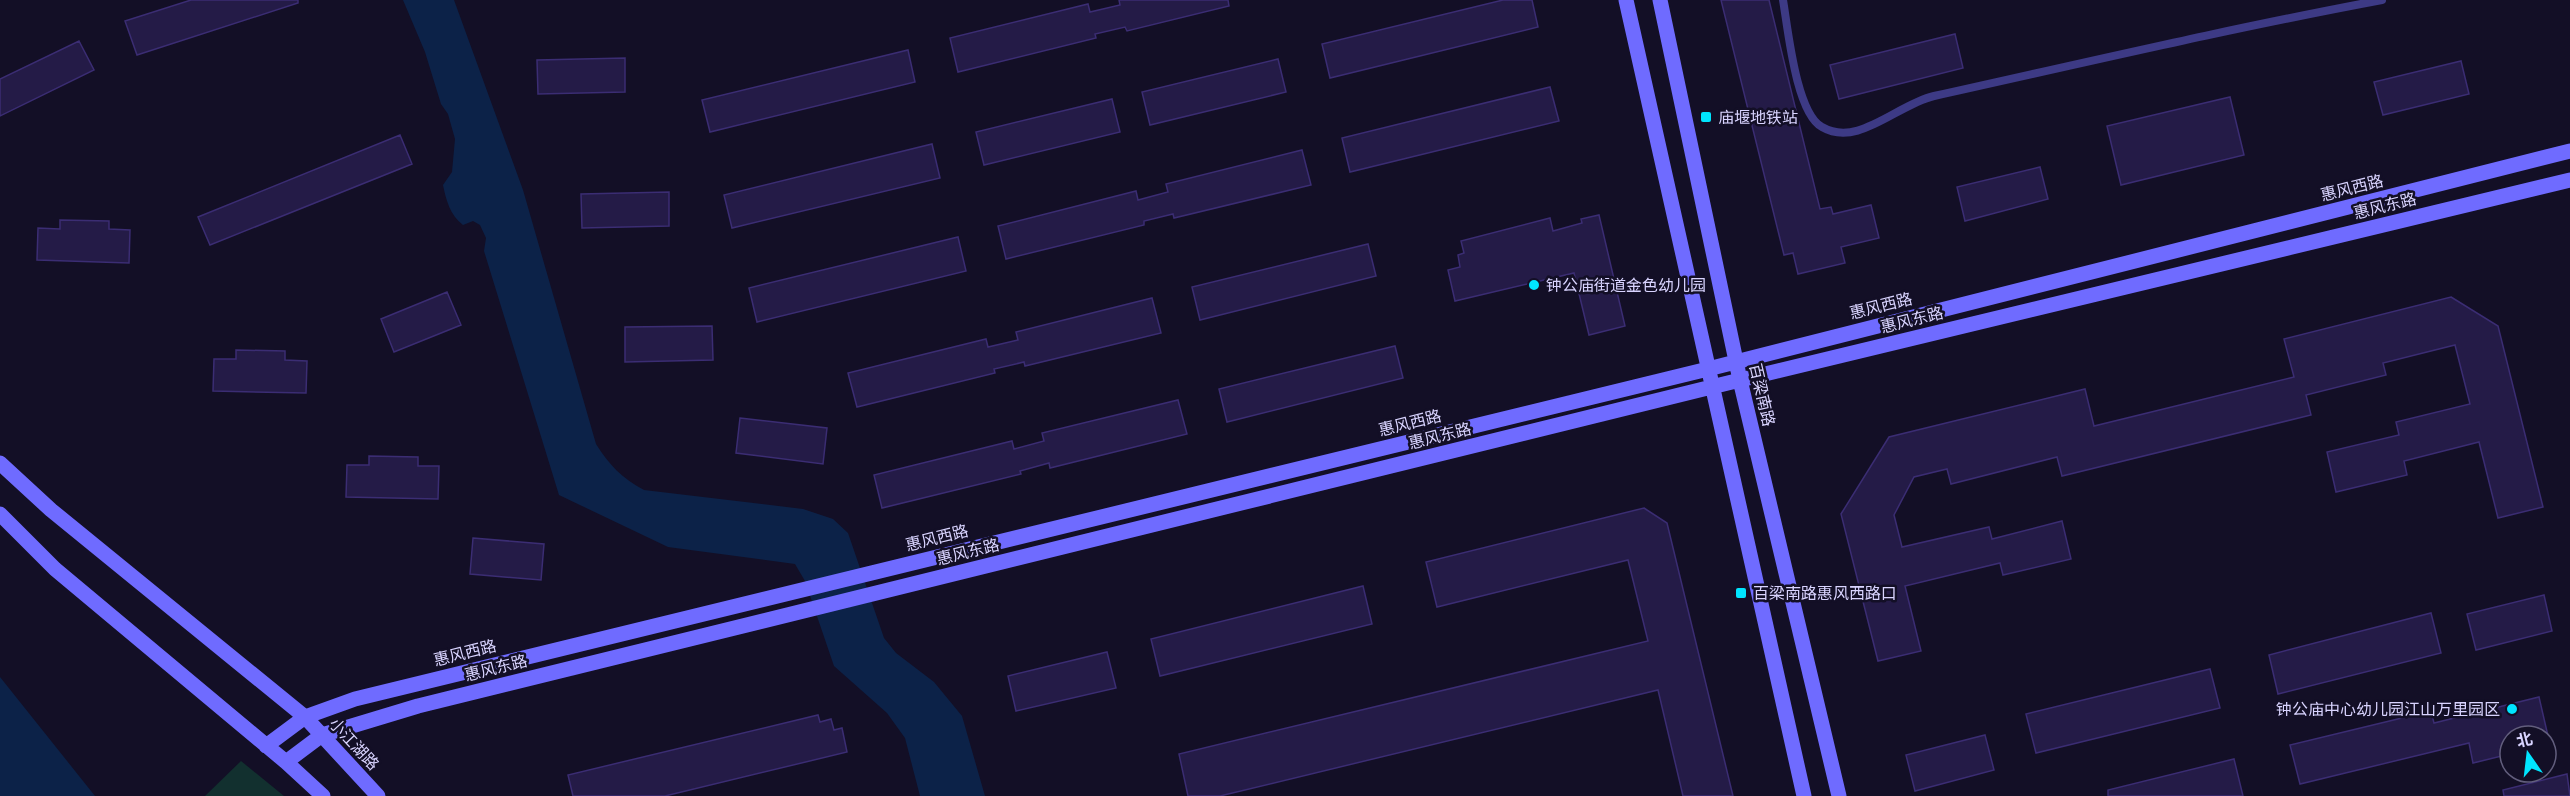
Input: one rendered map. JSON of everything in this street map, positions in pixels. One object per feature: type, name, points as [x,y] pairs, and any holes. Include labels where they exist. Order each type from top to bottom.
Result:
[{"type":"street","points":[[1626,0],[1804,796]]},
{"type":"street","name":"百梁南路","points":[[1660,0],[1740,380],[1839,796]]},
{"type":"street","name":"惠风西路","points":[[266,746],[305,717],[355,699],[1708,369],[1736,360],[2570,151]]},
{"type":"street","name":"惠风东路","points":[[321,735],[418,706],[1740,380],[2570,180]]},
{"type":"street","name":"小江湖路","points":[[0,463],[51,510],[305,717],[378,796]]},
{"type":"street","points":[[0,514],[55,569],[286,762],[323,796]]},
{"type":"street","points":[[286,762],[321,735]]},
{"type":"lane","points":[[1783,0],[1801,94],[1808,114],[1820,126],[1840,135],[1865,129],[1917,100],[2259,23],[2382,0]]},
{"type":"green space","points":[[241,761],[284,796],[205,796]]},
{"type":"water","points":[[403,0],[454,0],[523,190],[596,444],[606,458],[623,476],[644,490],[803,509],[833,519],[848,533],[884,638],[896,653],[934,682],[962,716],[985,796],[920,796],[905,738],[887,713],[834,666],[805,581],[795,564],[668,547],[559,495],[484,251],[486,238],[480,225],[473,221],[463,225],[447,202],[443,185],[452,172],[455,139],[448,114],[441,104],[425,52]]},
{"type":"water","points":[[0,677],[95,796],[0,796]]},
{"type":"building","points":[[191,0],[298,0],[298,3],[137,55],[125,21]]},
{"type":"building","points":[[1119,0],[1228,0],[1229,6],[1127,31],[1125,27],[1095,34],[1096,38],[958,72],[950,38],[1088,4],[1090,12],[1120,5]]},
{"type":"building","points":[[1503,0],[1532,0],[1538,27],[1330,78],[1322,44]]},
{"type":"building","points":[[1721,0],[1769,0],[1820,209],[1831,207],[1833,214],[1871,205],[1879,238],[1841,247],[1845,263],[1798,274],[1793,253],[1784,255]]},
{"type":"building","points":[[1955,34],[1963,68],[1839,99],[1830,65]]},
{"type":"building","points":[[79,41],[94,70],[0,116],[0,79]]},
{"type":"building","points":[[908,50],[915,82],[710,132],[702,100]]},
{"type":"building","points":[[625,58],[625,92],[538,94],[537,60]]},
{"type":"building","points":[[1278,59],[1286,92],[1150,125],[1142,92]]},
{"type":"building","points":[[2461,61],[2469,94],[2383,115],[2374,82]]},
{"type":"building","points":[[1550,87],[1559,121],[1350,172],[1342,138]]},
{"type":"building","points":[[2230,97],[2244,155],[2121,185],[2107,126]]},
{"type":"building","points":[[1112,99],[1120,132],[984,165],[976,132]]},
{"type":"building","points":[[400,135],[412,164],[210,245],[198,217]]},
{"type":"building","points":[[932,144],[940,178],[732,228],[724,195]]},
{"type":"building","points":[[1302,150],[1311,185],[1174,218],[1173,214],[1144,221],[1144,225],[1006,259],[998,226],[1136,191],[1138,200],[1168,192],[1166,184]]},
{"type":"building","points":[[2040,167],[2048,199],[1965,221],[1957,187]]},
{"type":"building","points":[[669,192],[669,226],[582,228],[581,194]]},
{"type":"building","points":[[1599,215],[1625,326],[1589,335],[1574,273],[1455,301],[1448,270],[1460,267],[1458,255],[1464,253],[1461,241],[1550,218],[1553,231],[1582,223],[1581,219]]},
{"type":"building","points":[[60,220],[109,221],[109,229],[130,230],[129,263],[37,260],[38,228],[60,229]]},
{"type":"building","points":[[958,237],[966,271],[757,322],[749,288]]},
{"type":"building","points":[[1368,244],[1376,276],[1200,320],[1192,287]]},
{"type":"building","points":[[447,292],[461,325],[394,352],[381,319]]},
{"type":"building","points":[[2451,297],[2498,326],[2543,507],[2498,518],[2479,442],[2404,461],[2407,475],[2336,492],[2327,452],[2399,435],[2396,422],[2470,404],[2455,345],[2383,363],[2386,375],[2306,395],[2311,415],[2062,476],[2057,457],[1951,484],[1947,469],[1914,477],[1894,515],[1902,547],[1989,527],[1992,539],[2062,521],[2071,559],[2003,575],[2000,563],[1905,586],[1921,651],[1878,661],[1841,514],[1889,437],[2085,389],[2094,426],[2294,377],[2284,339]]},
{"type":"building","points":[[1152,298],[1161,333],[1025,366],[1024,362],[994,369],[995,373],[857,407],[848,373],[986,339],[988,347],[1018,340],[1016,332]]},
{"type":"building","points":[[712,326],[713,360],[625,362],[625,327]]},
{"type":"building","points":[[1395,346],[1403,378],[1227,422],[1219,389]]},
{"type":"building","points":[[236,350],[285,351],[285,360],[307,361],[306,393],[213,391],[214,359],[236,359]]},
{"type":"building","points":[[1178,400],[1187,434],[1050,468],[1049,463],[1020,471],[1021,474],[882,508],[874,475],[1012,441],[1014,449],[1044,441],[1042,433]]},
{"type":"building","points":[[740,418],[827,428],[823,464],[736,453]]},
{"type":"building","points":[[369,456],[418,457],[418,466],[439,466],[438,499],[346,497],[347,465],[369,465]]},
{"type":"building","points":[[1644,508],[1667,523],[1733,796],[1683,796],[1658,690],[1220,796],[1188,796],[1179,754],[1648,641],[1628,560],[1437,607],[1426,562]]},
{"type":"building","points":[[473,538],[544,544],[541,580],[470,574]]},
{"type":"building","points":[[1363,586],[1372,624],[1160,676],[1151,639]]},
{"type":"building","points":[[2544,595],[2552,631],[2476,650],[2467,614]]},
{"type":"building","points":[[2431,613],[2441,653],[2278,694],[2269,655]]},
{"type":"building","points":[[1107,652],[1116,688],[1016,711],[1008,676]]},
{"type":"building","points":[[2210,669],[2220,708],[2036,753],[2026,714]]},
{"type":"building","points":[[2539,697],[2545,724],[2498,724],[2498,757],[2473,763],[2469,743],[2300,784],[2290,745],[2431,711],[2434,723]]},
{"type":"building","points":[[818,715],[820,722],[831,719],[834,730],[842,728],[847,752],[665,796],[573,796],[568,775]]},
{"type":"building","points":[[1985,735],[1994,770],[1915,791],[1906,755]]},
{"type":"building","points":[[2234,759],[2243,796],[2108,796],[2108,790]]},
{"type":"building","points":[[2567,774],[2570,796],[2504,796],[2503,790],[2527,784],[2558,784],[2558,776]]},
{"type":"place","name":"庙堰地铁站","points":[[1706,117]]},
{"type":"place","name":"钟公庙街道金色幼儿园","points":[[1534,285]]},
{"type":"place","name":"百梁南路惠风西路口","points":[[1741,593]]},
{"type":"place","name":"钟公庙中心幼儿园江山万里园区","points":[[2512,709]]}]
